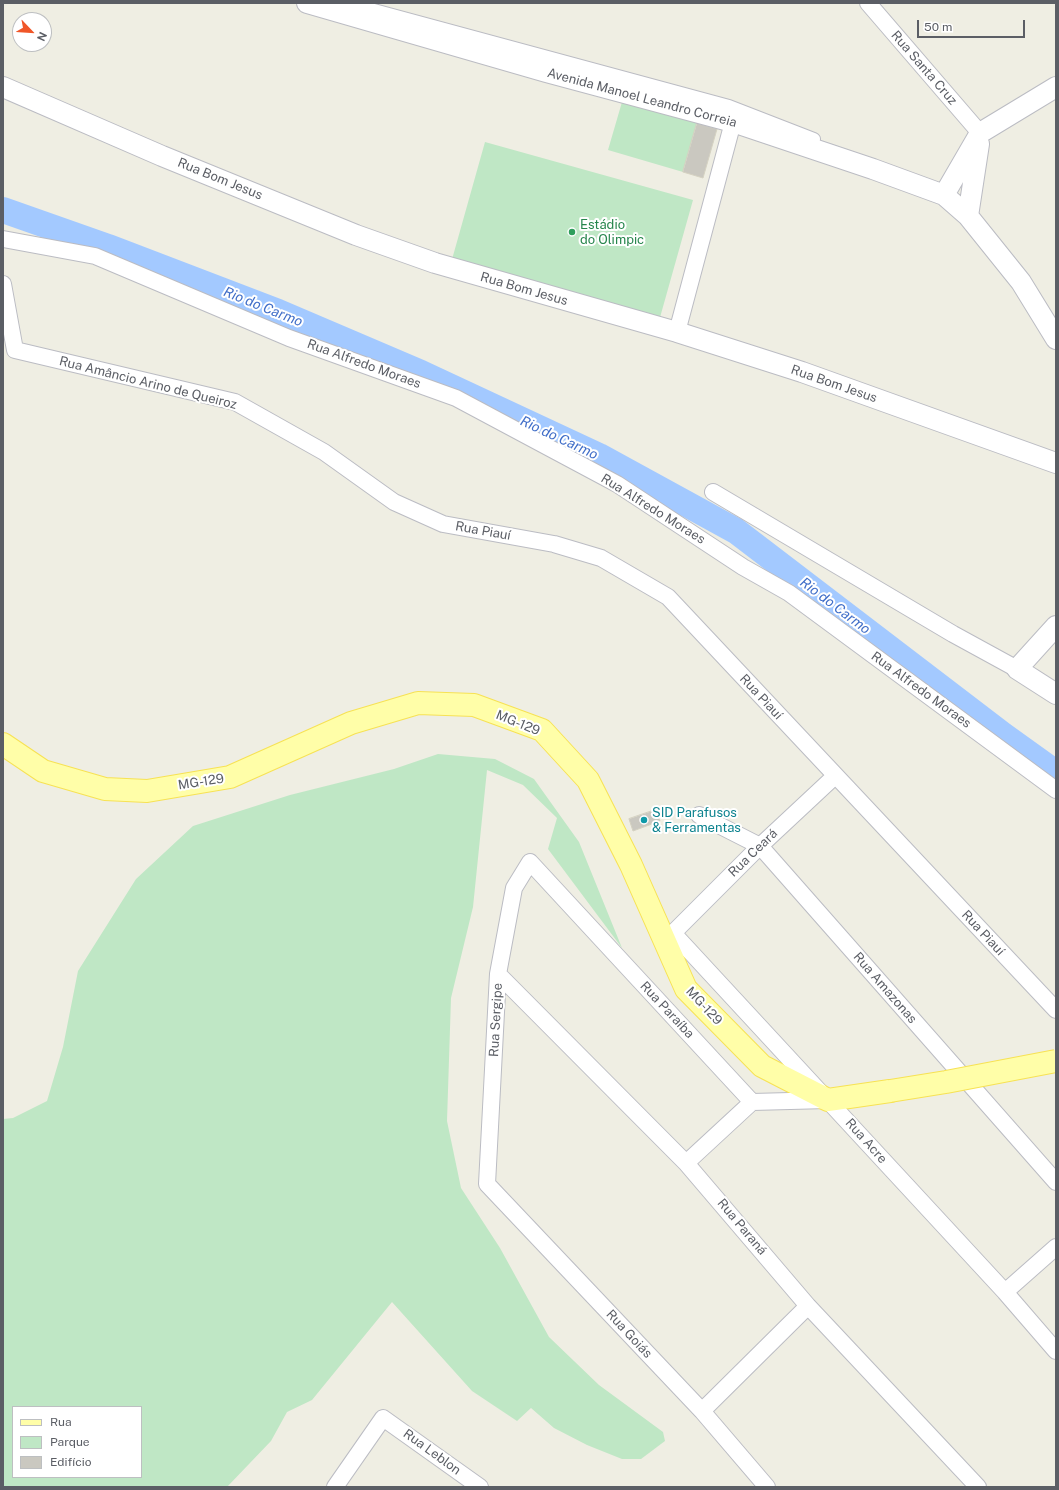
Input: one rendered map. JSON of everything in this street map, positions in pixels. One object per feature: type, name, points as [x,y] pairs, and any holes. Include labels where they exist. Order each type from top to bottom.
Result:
[{"type":"main road","name":"MG-129","points":[[3,744],[43,772],[105,789],[147,791],[230,777],[351,723],[418,703],[474,705],[542,730],[588,780],[631,865],[686,989],[762,1066],[828,1100]]},
{"type":"main road","points":[[828,1100],[946,1082],[1056,1061]]},
{"type":"street","name":"Avenida Manoel Leandro Correia","points":[[307,3],[546,72],[733,122],[946,193],[968,216],[1021,282],[1056,338]]},
{"type":"street","points":[[348,3],[729,106],[946,193],[980,133],[1056,87]]},
{"type":"street","name":"Rua Santa Cruz","points":[[868,3],[980,133]]},
{"type":"street","name":"Rua Bom Jesus","points":[[3,87],[162,156],[406,253],[435,263],[677,332],[802,372],[1056,463]]},
{"type":"street","points":[[677,332],[733,122]]},
{"type":"street","points":[[968,216],[980,133]]},
{"type":"street","name":"Rua Alfredo Moraes","points":[[3,239],[95,256],[290,338],[456,398],[617,484],[743,566],[790,593],[1056,790]]},
{"type":"street","name":"Rua Amâncio Arino de Queiroz","points":[[3,284],[15,350],[235,402],[324,452],[394,502]]},
{"type":"street","points":[[713,492],[953,634],[1017,669],[1056,694]]},
{"type":"street","name":"Rua Piauí","points":[[394,502],[443,524],[554,544],[601,558],[668,597],[1056,1010]]},
{"type":"street","points":[[1017,669],[1056,626]]},
{"type":"street","name":"Rua Ceará","points":[[673,933],[760,846],[835,776]]},
{"type":"street","name":"Rua Amazonas","points":[[699,815],[760,846],[1056,1182]]},
{"type":"street","name":"Rua Sergipe","points":[[487,1184],[498,974],[514,888],[530,862]]},
{"type":"street","name":"Rua Paraíba","points":[[530,862],[752,1102]]},
{"type":"street","name":"Rua Acre","points":[[673,933],[1005,1292],[1056,1351]]},
{"type":"street","name":"Rua Paraná","points":[[498,974],[686,1162],[808,1306],[978,1487]]},
{"type":"street","points":[[686,1162],[752,1102],[828,1100]]},
{"type":"street","name":"Rua Goiás","points":[[487,1184],[702,1411],[767,1487]]},
{"type":"street","points":[[1005,1292],[1056,1248]]},
{"type":"street","points":[[702,1411],[808,1306]]},
{"type":"street","name":"Rua Leblon","points":[[335,1487],[383,1418],[480,1487]]},
{"type":"green space","points":[[622,102],[697,123],[683,172],[608,150]]},
{"type":"green space","name":"Estádio do Olimpic","points":[[485,142],[693,200],[659,321],[451,263]]},
{"type":"green space","points":[[438,754],[495,759],[534,779],[579,842],[622,948],[548,849],[557,818],[523,785],[487,770],[473,907],[451,998],[447,1121],[461,1188],[500,1248],[549,1337],[599,1385],[663,1432],[665,1441],[641,1459],[622,1459],[587,1445],[554,1428],[531,1408],[517,1421],[472,1391],[392,1302],[312,1400],[287,1412],[271,1441],[227,1487],[3,1487],[3,1119],[13,1118],[47,1101],[63,1047],[78,971],[136,879],[193,826],[290,795],[394,769]]},
{"type":"building","points":[[697,123],[717,129],[703,178],[683,172]]},
{"type":"building","name":"SID Parafusos & Ferramentas","points":[[655,810],[660,821],[633,831],[629,819]]},
{"type":"waterway","name":"Rio do Carmo","points":[[3,210],[108,247],[278,312],[421,373],[599,456],[736,531],[1003,735],[1056,773]]},
{"type":"place","name":"Estádio do Olimpic","points":[[572,232]]},
{"type":"place","name":"SID Parafusos & Ferramentas","points":[[644,820]]}]
